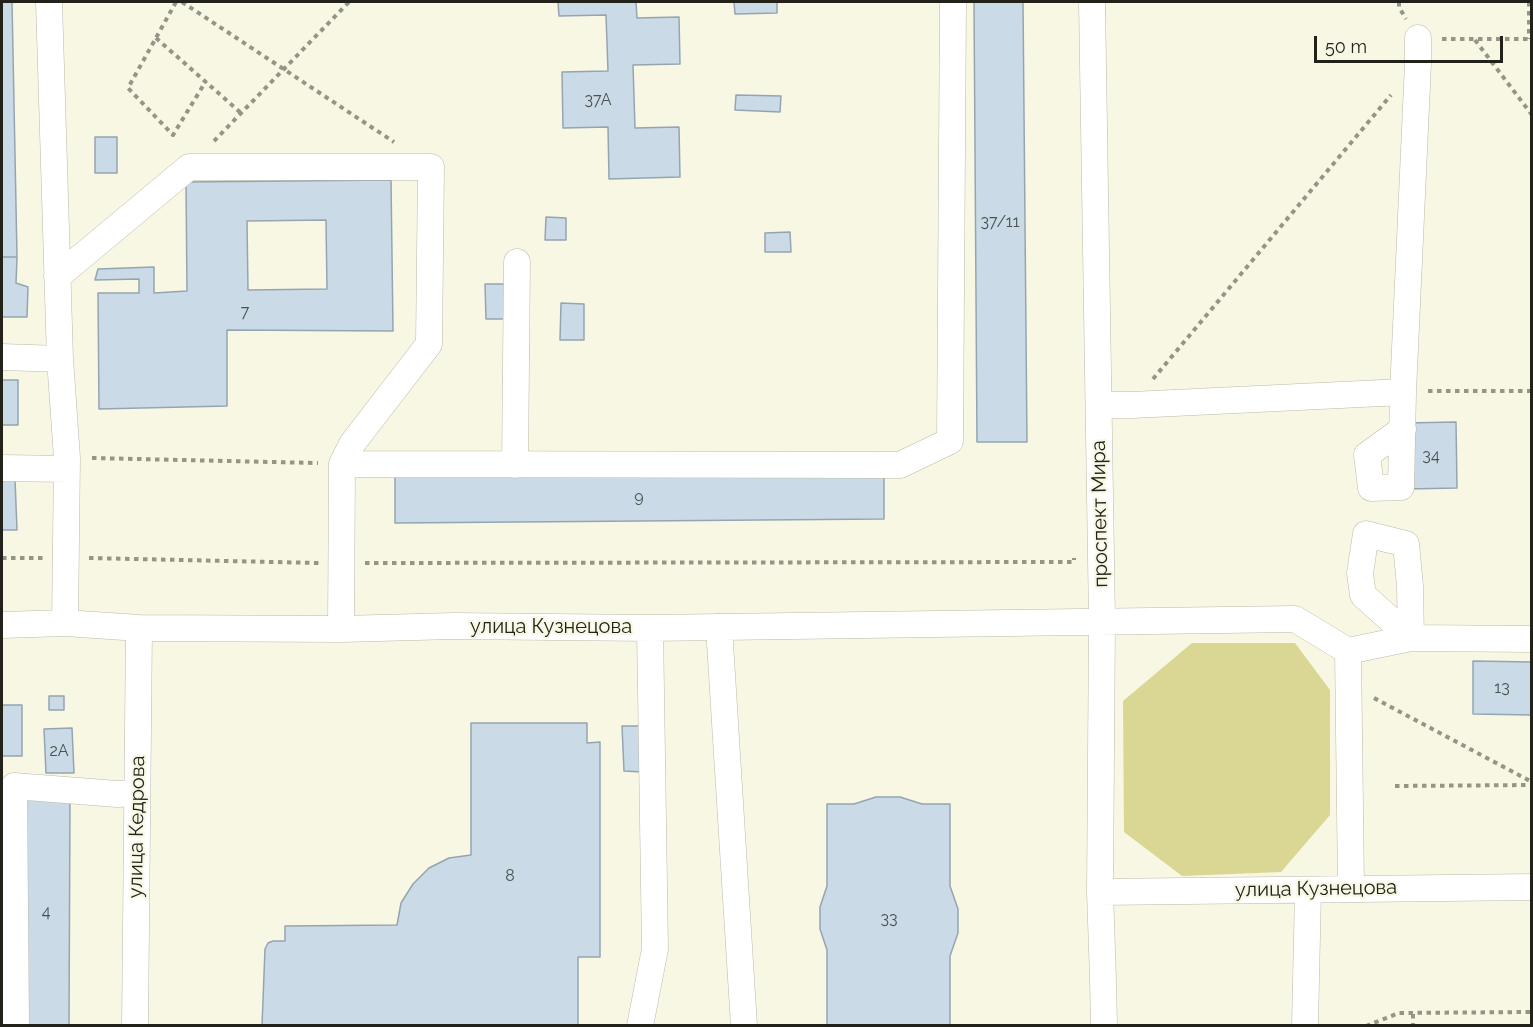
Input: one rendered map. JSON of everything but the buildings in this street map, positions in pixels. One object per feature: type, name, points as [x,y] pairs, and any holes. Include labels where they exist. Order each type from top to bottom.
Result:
[{"type":"street","points":[[49,2],[60,359],[67,464],[65,623]]},
{"type":"street","points":[[342,464],[900,465],[950,441],[953,2]]},
{"type":"street","name":"проспект Мира","points":[[1092,2],[1102,620],[1100,892],[1104,1026]]},
{"type":"street","points":[[1402,429],[1418,50]]},
{"type":"street","points":[[57,277],[189,167],[431,167],[429,344],[352,444],[342,464],[341,629]]},
{"type":"street","points":[[515,465],[517,262]]},
{"type":"street","points":[[2,357],[60,359]]},
{"type":"street","points":[[1099,405],[1403,392]]},
{"type":"street","points":[[2,468],[67,464]]},
{"type":"street","name":"улица Кузнецова","points":[[2,625],[65,623],[139,628],[341,629],[454,626],[650,628],[1295,619],[1348,651]]},
{"type":"street","points":[[719,627],[744,1026]]},
{"type":"street","name":"улица Кедрова","points":[[135,1026],[139,628]]},
{"type":"street","points":[[640,1026],[655,949],[650,628]]},
{"type":"street","points":[[1351,888],[1348,651],[1411,638],[1532,639]]},
{"type":"street","points":[[16,1026],[8,786],[117,794],[137,793]]},
{"type":"street","name":"улица Кузнецова","points":[[1100,892],[1532,886]]},
{"type":"street","points":[[1305,1026],[1308,890]]},
{"type":"path","points":[[176,2],[128,88],[173,135],[206,81]]},
{"type":"path","points":[[182,2],[431,167]]},
{"type":"path","points":[[189,167],[349,2]]},
{"type":"path","points":[[1131,405],[1418,50],[1475,40],[1530,39],[1529,2]]},
{"type":"path","points":[[1397,3],[1418,50]]},
{"type":"path","points":[[156,38],[241,113]]},
{"type":"path","points":[[1475,40],[1532,115]]},
{"type":"path","points":[[1403,392],[1532,391]]},
{"type":"path","points":[[67,464],[342,464]]},
{"type":"path","points":[[1350,685],[1532,783]]},
{"type":"path","points":[[1395,786],[1532,783]]},
{"type":"path","points":[[1366,1026],[1399,1013],[1532,1012]]},
{"type":"path","points":[[1413,1014],[1413,1026]]},
{"type":"shaded area","points":[[1192,643],[1295,643],[1330,690],[1330,815],[1281,872],[1182,876],[1124,832],[1123,701]]}]
